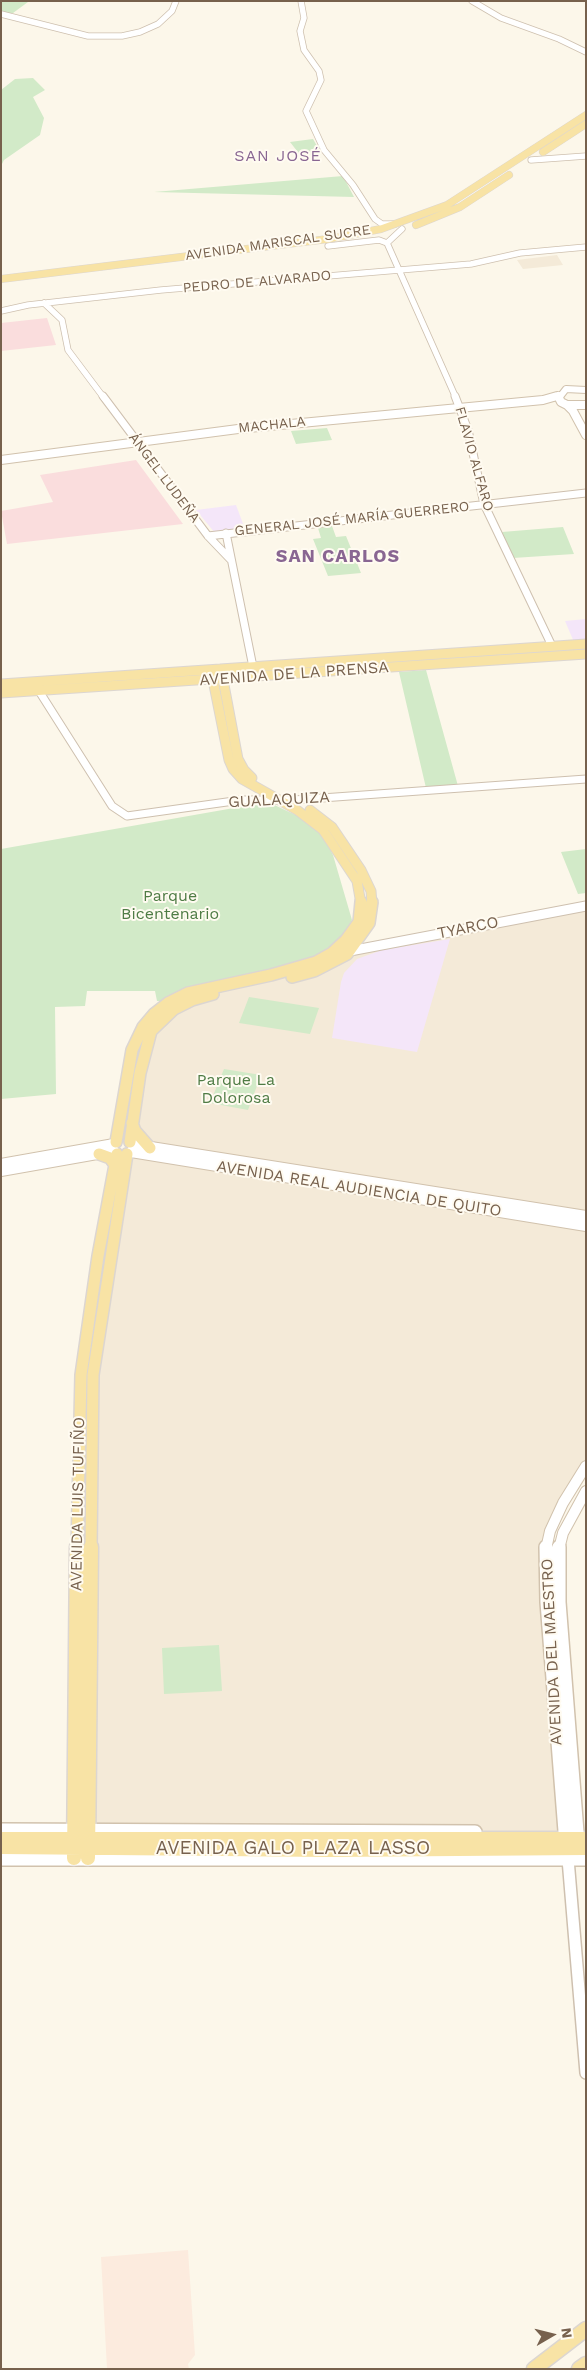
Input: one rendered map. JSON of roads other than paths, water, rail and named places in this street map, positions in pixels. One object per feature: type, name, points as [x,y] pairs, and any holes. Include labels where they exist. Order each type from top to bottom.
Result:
[{"type":"main road","name":"AVENIDA MARISCAL SUCRE","points":[[1,286],[62,274],[328,239],[395,224],[447,205],[586,115]]},
{"type":"main road","name":"AVENIDA MARISCAL SUCRE","points":[[1,279],[328,246],[402,229],[460,207],[586,124]]},
{"type":"main road","points":[[545,142],[554,145]]},
{"type":"main road","points":[[533,150],[543,152]]},
{"type":"main road","points":[[495,163],[503,170]]},
{"type":"main road","name":"MACHALA","points":[[1,460],[238,428],[543,400],[558,396],[566,390],[586,390]]},
{"type":"main road","points":[[558,396],[573,411],[586,435]]},
{"type":"main road","name":"MACHALA","points":[[543,400],[566,405],[586,406]]},
{"type":"main road","points":[[586,406],[583,415],[586,422]]},
{"type":"main road","name":"AVENIDA DE LA PRENSA","points":[[1,684],[586,644]]},
{"type":"main road","name":"AVENIDA DE LA PRENSA","points":[[1,694],[586,654]]},
{"type":"main road","name":"AVENIDA LUIS TUFIÑO","points":[[82,1843],[75,1662],[84,1573],[85,1492],[93,1375],[109,1231],[122,1150],[128,1072],[132,1050],[143,1027],[168,1002],[204,988],[314,971],[350,951],[369,923],[372,907],[371,891],[362,870],[338,835],[294,800],[253,778],[244,770],[238,759],[233,740],[221,669]]},
{"type":"main road","name":"AVENIDA LUIS TUFIÑO","points":[[109,1231],[122,1150],[132,1123],[140,1073],[147,1042],[152,1031],[174,1009],[205,996],[266,979],[316,962],[332,953],[346,940],[359,922],[362,901],[358,881],[319,820],[275,799],[242,779],[233,769],[228,760],[211,670]]},
{"type":"main road","points":[[128,1072],[140,1073]]},
{"type":"main road","points":[[132,1123],[135,1131],[150,1148]]},
{"type":"main road","name":"AVENIDA REAL AUDIENCIA DE QUITO","points":[[1,1164],[150,1148],[586,1216]]},
{"type":"main road","points":[[1,1171],[98,1154],[110,1158],[122,1150]]},
{"type":"main road","name":"AVENIDA REAL AUDIENCIA DE QUITO","points":[[122,1150],[586,1226]]},
{"type":"main road","name":"AVENIDA DEL MAESTRO","points":[[576,1844],[547,1608],[546,1544],[563,1503],[586,1466]]},
{"type":"main road","name":"AVENIDA DEL MAESTRO","points":[[576,1844],[559,1602],[558,1557],[559,1544],[563,1533],[586,1492]]},
{"type":"main road","name":"AVENIDA GALO PLAZA LASSO","points":[[1,1830],[82,1843]]},
{"type":"main road","name":"AVENIDA GALO PLAZA LASSO","points":[[1,1839],[320,1850],[576,1844]]},
{"type":"main road","name":"AVENIDA GALO PLAZA LASSO","points":[[1,1858],[82,1843]]},
{"type":"main road","name":"AVENIDA GALO PLAZA LASSO","points":[[1,1847],[82,1843],[576,1844]]},
{"type":"main road","points":[[534,2369],[586,2329]]},
{"type":"main road","points":[[579,2369],[586,2364]]},
{"type":"street","points":[[4,14],[88,36],[122,36],[140,32],[158,24],[174,8],[176,1]]},
{"type":"street","points":[[300,1],[304,18],[300,31],[304,50],[319,71],[321,80],[306,111],[324,150],[353,185],[374,219],[376,225],[370,231]]},
{"type":"street","points":[[472,1],[501,18],[559,39],[586,52]]},
{"type":"street","points":[[531,160],[586,156]]},
{"type":"street","points":[[374,219],[382,224],[395,224]]},
{"type":"street","points":[[328,246],[379,240],[387,243],[402,229]]},
{"type":"street","name":"FLAVIO ALFARO","points":[[387,243],[460,408],[468,430],[484,504],[552,646]]},
{"type":"street","name":"PEDRO DE ALVARADO","points":[[1,311],[162,290],[471,264],[512,255],[586,249]]},
{"type":"street","name":"ÁNGEL LUDEÑA","points":[[44,304],[62,320],[68,350],[208,536],[230,559]]},
{"type":"street","name":"GENERAL JOSÉ MARÍA GUERRERO","points":[[208,536],[586,493]]},
{"type":"street","points":[[226,533],[253,667]]},
{"type":"street","name":"GUALAQUIZA","points":[[40,691],[112,806],[123,814],[140,816],[241,800],[294,800],[586,779]]},
{"type":"street","name":"TYARCO","points":[[350,951],[586,906]]},
{"type":"street","points":[[576,1844],[586,2073]]},
{"type":"district","name":"SAN JOSÉ","points":[[278,156]]},
{"type":"district","name":"SAN CARLOS","points":[[338,557]]},
{"type":"park label","name":"Parque Bicentenario","points":[[170,905]]},
{"type":"park label","name":"Parque La Dolorosa","points":[[236,1089]]}]
